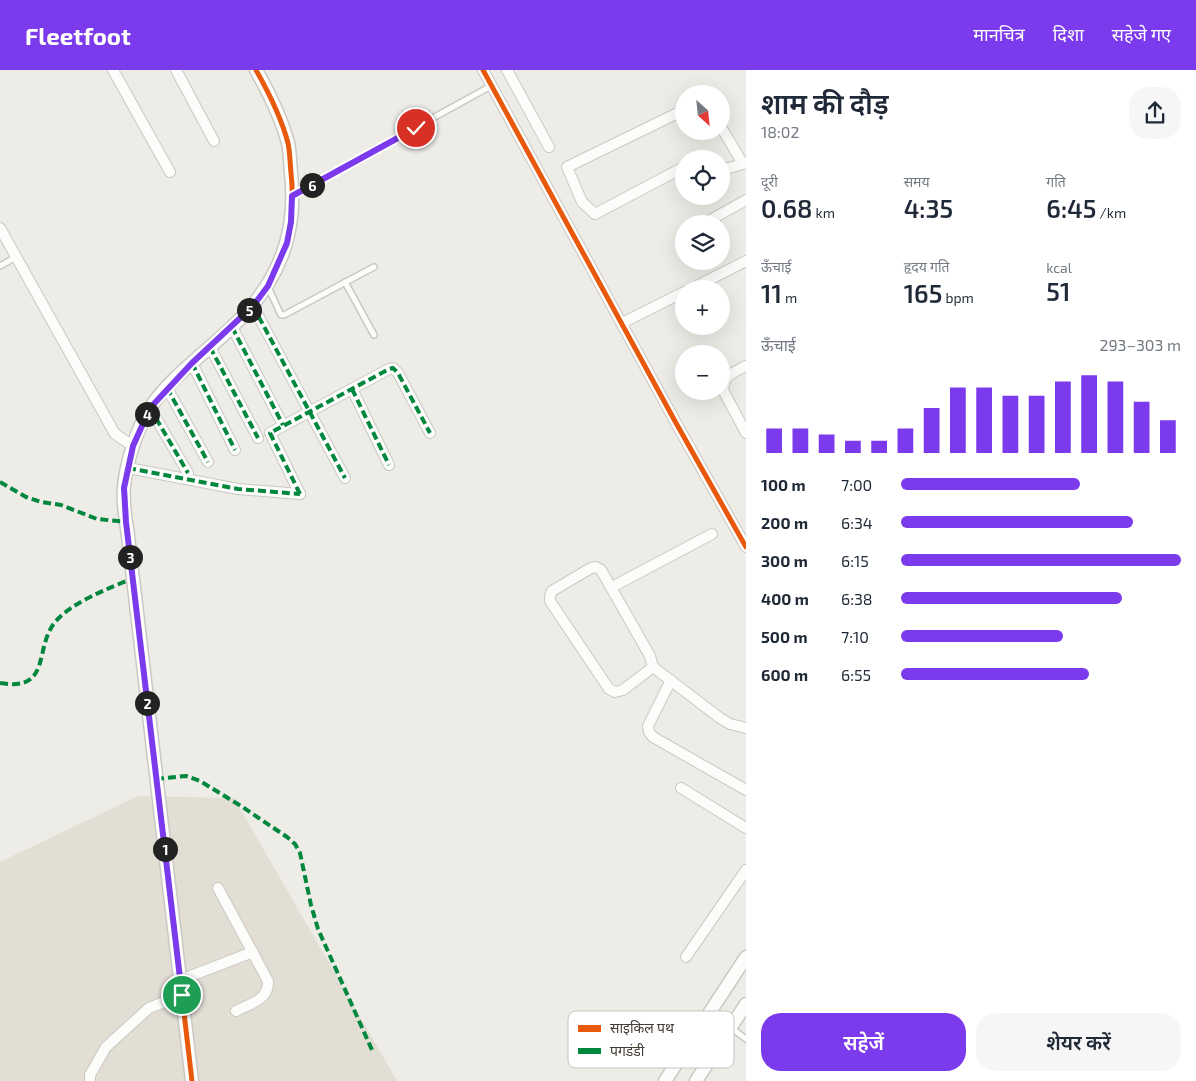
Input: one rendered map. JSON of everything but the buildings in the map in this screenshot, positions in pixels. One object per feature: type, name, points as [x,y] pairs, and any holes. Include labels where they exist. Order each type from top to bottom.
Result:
[{"type":"street","points":[[113,70],[170,172]]},
{"type":"street","points":[[176,70],[214,141]]},
{"type":"street","points":[[192,1081],[124,488],[133,446],[150,408],[192,363],[253,306],[268,286],[287,243],[291,222],[292,196],[288,144],[267,91],[256,70]]},
{"type":"street","points":[[483,70],[746,547]]},
{"type":"street","points":[[507,70],[549,147]]},
{"type":"street","points":[[675,114],[567,167],[582,202],[595,214],[675,172]]},
{"type":"street","points":[[729,140],[745,164],[730,168]]},
{"type":"street","points":[[719,215],[746,200]]},
{"type":"street","points":[[0,228],[115,434],[133,446]]},
{"type":"street","points":[[709,280],[746,261]]},
{"type":"street","points":[[622,323],[675,296]]},
{"type":"street","points":[[253,306],[345,478]]},
{"type":"street","points":[[232,327],[283,425]]},
{"type":"street","points":[[210,347],[258,438]]},
{"type":"street","points":[[192,363],[234,450]]},
{"type":"street","points":[[746,366],[723,381],[722,387],[746,433]]},
{"type":"street","points":[[128,468],[238,489],[300,494],[270,432],[393,368],[398,373],[430,433]]},
{"type":"street","points":[[167,388],[208,462]]},
{"type":"street","points":[[352,389],[389,466]]},
{"type":"street","points":[[150,408],[188,474]]},
{"type":"street","points":[[612,588],[712,534]]},
{"type":"street","points":[[653,667],[623,690],[615,692],[609,689],[550,601],[552,591],[591,568],[596,567],[601,570],[650,656],[653,667],[720,718],[730,724],[746,728]]},
{"type":"street","points":[[670,680],[648,726],[649,732],[653,737],[746,790]]},
{"type":"street","points":[[681,788],[746,828]]},
{"type":"street","points":[[686,957],[746,870]]},
{"type":"street","points":[[218,888],[268,981],[266,995],[236,1011]]},
{"type":"street","points":[[180,980],[253,952]]},
{"type":"street","points":[[711,1011],[746,957]]},
{"type":"street","points":[[90,1081],[90,1075],[106,1047],[149,1008],[182,995]]},
{"type":"street","points":[[734,1023],[746,1004]]},
{"type":"street","points":[[665,1081],[673,1068]]},
{"type":"street","points":[[696,1081],[705,1068]]},
{"type":"lane","points":[[292,196],[492,86]]},
{"type":"lane","points":[[0,266],[16,256]]},
{"type":"lane","points":[[268,286],[278,312],[284,316],[374,267]]},
{"type":"lane","points":[[345,282],[374,335]]},
{"type":"lane","points":[[734,1030],[746,1039]]},
{"type":"shaded area","points":[[138,796],[234,798],[397,1081],[0,1081],[0,862]]},
{"type":"marked path","points":[[253,306],[345,478]]},
{"type":"marked path","points":[[232,327],[283,425]]},
{"type":"marked path","points":[[210,347],[258,438]]},
{"type":"marked path","points":[[192,363],[235,450]]},
{"type":"marked path","points":[[300,494],[270,433],[389,369],[393,368],[398,373],[430,433]]},
{"type":"marked path","points":[[167,388],[208,462]]},
{"type":"marked path","points":[[352,389],[389,465]]},
{"type":"marked path","points":[[150,408],[188,473]]},
{"type":"marked path","points":[[128,468],[238,489],[300,494]]},
{"type":"marked path","points":[[0,482],[26,497],[41,502],[61,505],[97,519],[127,522]]},
{"type":"marked path","points":[[0,683],[17,684],[28,681],[35,674],[39,665],[49,631],[63,614],[102,591],[133,578]]},
{"type":"marked path","points":[[156,779],[186,776],[200,781],[241,806],[295,844],[300,853],[318,929],[372,1050]]},
{"type":"cycle path","points":[[192,1081],[124,511],[124,493],[127,467],[133,446],[150,408],[178,375],[249,310],[262,293],[282,257],[291,217],[292,196],[289,146],[270,96],[256,70]]},
{"type":"cycle path","points":[[483,70],[746,547]]},
{"type":"route","points":[[182,995],[126,522],[124,488],[133,446],[150,408],[192,363],[253,306],[268,286],[287,243],[291,222],[292,196],[416,128]]}]
